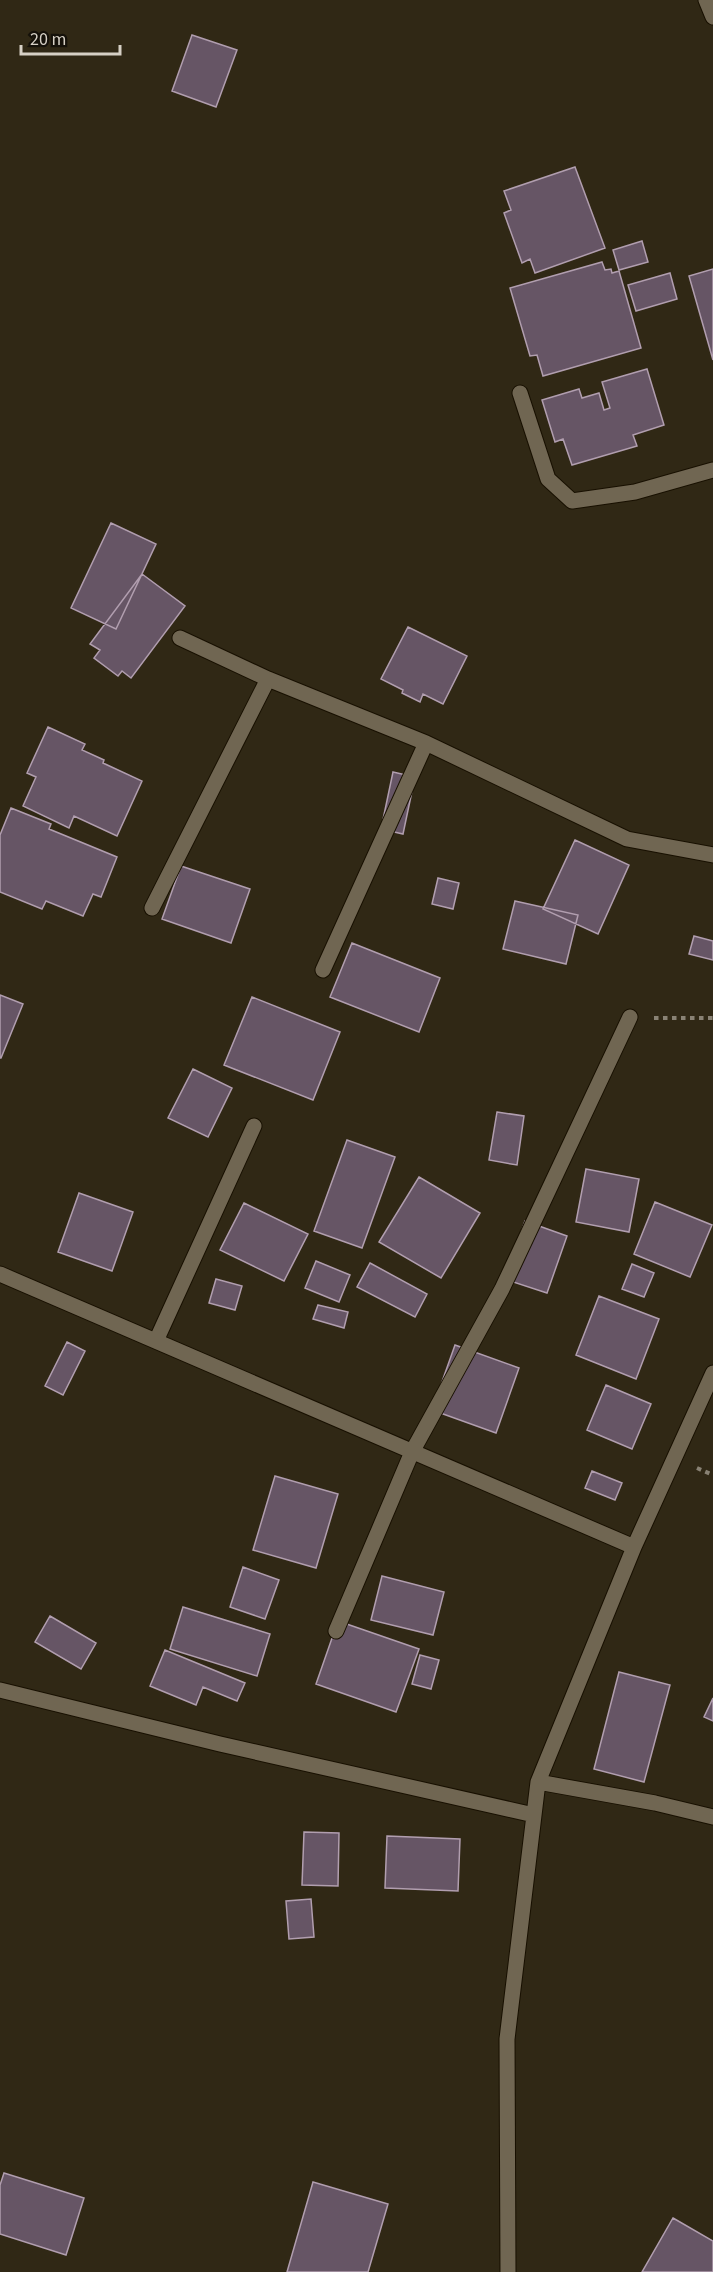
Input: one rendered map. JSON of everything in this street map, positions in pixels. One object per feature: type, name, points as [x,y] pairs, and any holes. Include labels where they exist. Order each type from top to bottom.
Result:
[{"type":"street","points":[[706,0],[713,17]]},
{"type":"street","points":[[520,393],[548,479],[572,501],[635,492],[713,470]]},
{"type":"street","points":[[180,638],[268,679],[426,743],[627,839],[713,855]]},
{"type":"street","points":[[152,908],[268,679]]},
{"type":"street","points":[[323,970],[426,743]]},
{"type":"street","points":[[336,1631],[412,1452],[502,1289],[630,1017]]},
{"type":"street","points":[[156,1341],[254,1126]]},
{"type":"street","points":[[0,1274],[634,1547]]},
{"type":"street","points":[[508,2272],[507,2039],[538,1782],[634,1547],[713,1373]]},
{"type":"street","points":[[0,1690],[220,1744],[534,1815]]},
{"type":"street","points":[[538,1782],[655,1803],[713,1817]]},
{"type":"path","points":[[630,1017],[713,1018]]},
{"type":"building","points":[[192,35],[237,50],[216,107],[172,91]]},
{"type":"building","points":[[575,167],[605,248],[535,273],[530,259],[522,263],[504,213],[511,210],[504,191]]},
{"type":"building","points":[[642,241],[648,262],[619,270],[613,250]]},
{"type":"building","points":[[602,262],[605,270],[611,269],[612,273],[619,271],[641,348],[543,376],[537,355],[530,356],[510,288]]},
{"type":"building","points":[[713,269],[713,360],[689,276]]},
{"type":"building","points":[[670,273],[677,299],[636,311],[628,285]]},
{"type":"building","points":[[647,369],[664,425],[633,435],[637,446],[572,465],[563,439],[555,442],[542,400],[579,389],[582,398],[599,393],[604,410],[610,408],[602,382]]},
{"type":"building","points":[[111,523],[156,544],[116,629],[71,608]]},
{"type":"building","points":[[142,574],[185,606],[131,678],[122,671],[118,676],[94,658],[100,650],[90,644]]},
{"type":"building","points":[[408,627],[467,656],[443,704],[423,694],[420,702],[381,679]]},
{"type":"building","points":[[48,727],[85,744],[82,750],[104,760],[103,763],[142,781],[117,836],[74,816],[69,828],[23,806],[36,777],[27,773]]},
{"type":"building","points":[[393,772],[415,777],[403,834],[381,829]]},
{"type":"building","points":[[11,808],[51,824],[49,829],[117,857],[101,897],[93,894],[83,916],[46,901],[42,909],[0,892],[0,835]]},
{"type":"building","points":[[575,840],[629,865],[598,934],[543,909]]},
{"type":"building","points":[[181,866],[250,889],[231,943],[162,919]]},
{"type":"building","points":[[438,878],[459,883],[453,909],[432,904]]},
{"type":"building","points":[[515,901],[578,915],[566,964],[503,949]]},
{"type":"building","points":[[694,936],[713,941],[713,960],[689,954]]},
{"type":"building","points":[[352,943],[440,978],[419,1032],[330,997]]},
{"type":"building","points":[[0,995],[23,1004],[1,1058],[0,1058]]},
{"type":"building","points":[[252,997],[340,1032],[313,1100],[224,1065]]},
{"type":"building","points":[[193,1069],[232,1088],[208,1137],[168,1118]]},
{"type":"building","points":[[497,1112],[524,1116],[517,1165],[489,1160]]},
{"type":"building","points":[[347,1140],[395,1157],[362,1248],[314,1231]]},
{"type":"building","points":[[586,1169],[639,1179],[629,1232],[576,1222]]},
{"type":"building","points":[[419,1177],[480,1213],[441,1278],[379,1242]]},
{"type":"building","points":[[79,1193],[133,1212],[112,1271],[58,1252]]},
{"type":"building","points":[[655,1202],[712,1225],[690,1277],[634,1254]]},
{"type":"building","points":[[244,1203],[308,1234],[284,1281],[220,1250]]},
{"type":"building","points":[[525,1221],[567,1236],[547,1293],[504,1279]]},
{"type":"building","points":[[316,1261],[350,1275],[339,1302],[305,1288]]},
{"type":"building","points":[[370,1263],[427,1294],[415,1317],[357,1287]]},
{"type":"building","points":[[632,1264],[654,1273],[644,1297],[622,1289]]},
{"type":"building","points":[[216,1279],[242,1286],[235,1310],[209,1303]]},
{"type":"building","points":[[599,1296],[659,1319],[636,1379],[576,1355]]},
{"type":"building","points":[[318,1305],[348,1312],[344,1328],[313,1319]]},
{"type":"building","points":[[67,1342],[85,1351],[63,1395],[45,1386]]},
{"type":"building","points":[[455,1345],[519,1368],[496,1433],[432,1410]]},
{"type":"building","points":[[606,1385],[651,1404],[632,1449],[587,1430]]},
{"type":"building","points":[[592,1471],[622,1483],[615,1500],[585,1488]]},
{"type":"building","points":[[275,1476],[338,1494],[316,1568],[253,1550]]},
{"type":"building","points":[[243,1567],[279,1580],[265,1619],[230,1607]]},
{"type":"building","points":[[382,1576],[444,1592],[433,1635],[371,1620]]},
{"type":"building","points":[[183,1607],[270,1634],[257,1676],[170,1649]]},
{"type":"building","points":[[50,1616],[96,1643],[81,1669],[35,1642]]},
{"type":"building","points":[[338,1621],[419,1649],[396,1712],[316,1684]]},
{"type":"building","points":[[165,1650],[245,1683],[237,1701],[203,1687],[196,1705],[150,1686]]},
{"type":"building","points":[[420,1655],[439,1660],[431,1689],[412,1684]]},
{"type":"building","points":[[619,1672],[670,1685],[644,1782],[594,1769]]},
{"type":"building","points":[[713,1698],[713,1721],[704,1717]]},
{"type":"building","points":[[304,1832],[339,1833],[338,1886],[302,1885]]},
{"type":"building","points":[[387,1836],[460,1839],[458,1891],[385,1888]]},
{"type":"building","points":[[311,1899],[314,1937],[289,1939],[286,1901]]},
{"type":"building","points":[[4,2173],[84,2198],[66,2255],[0,2234],[0,2185]]},
{"type":"building","points":[[313,2182],[388,2204],[368,2272],[287,2272]]},
{"type":"building","points":[[673,2218],[713,2241],[713,2272],[642,2272]]}]
